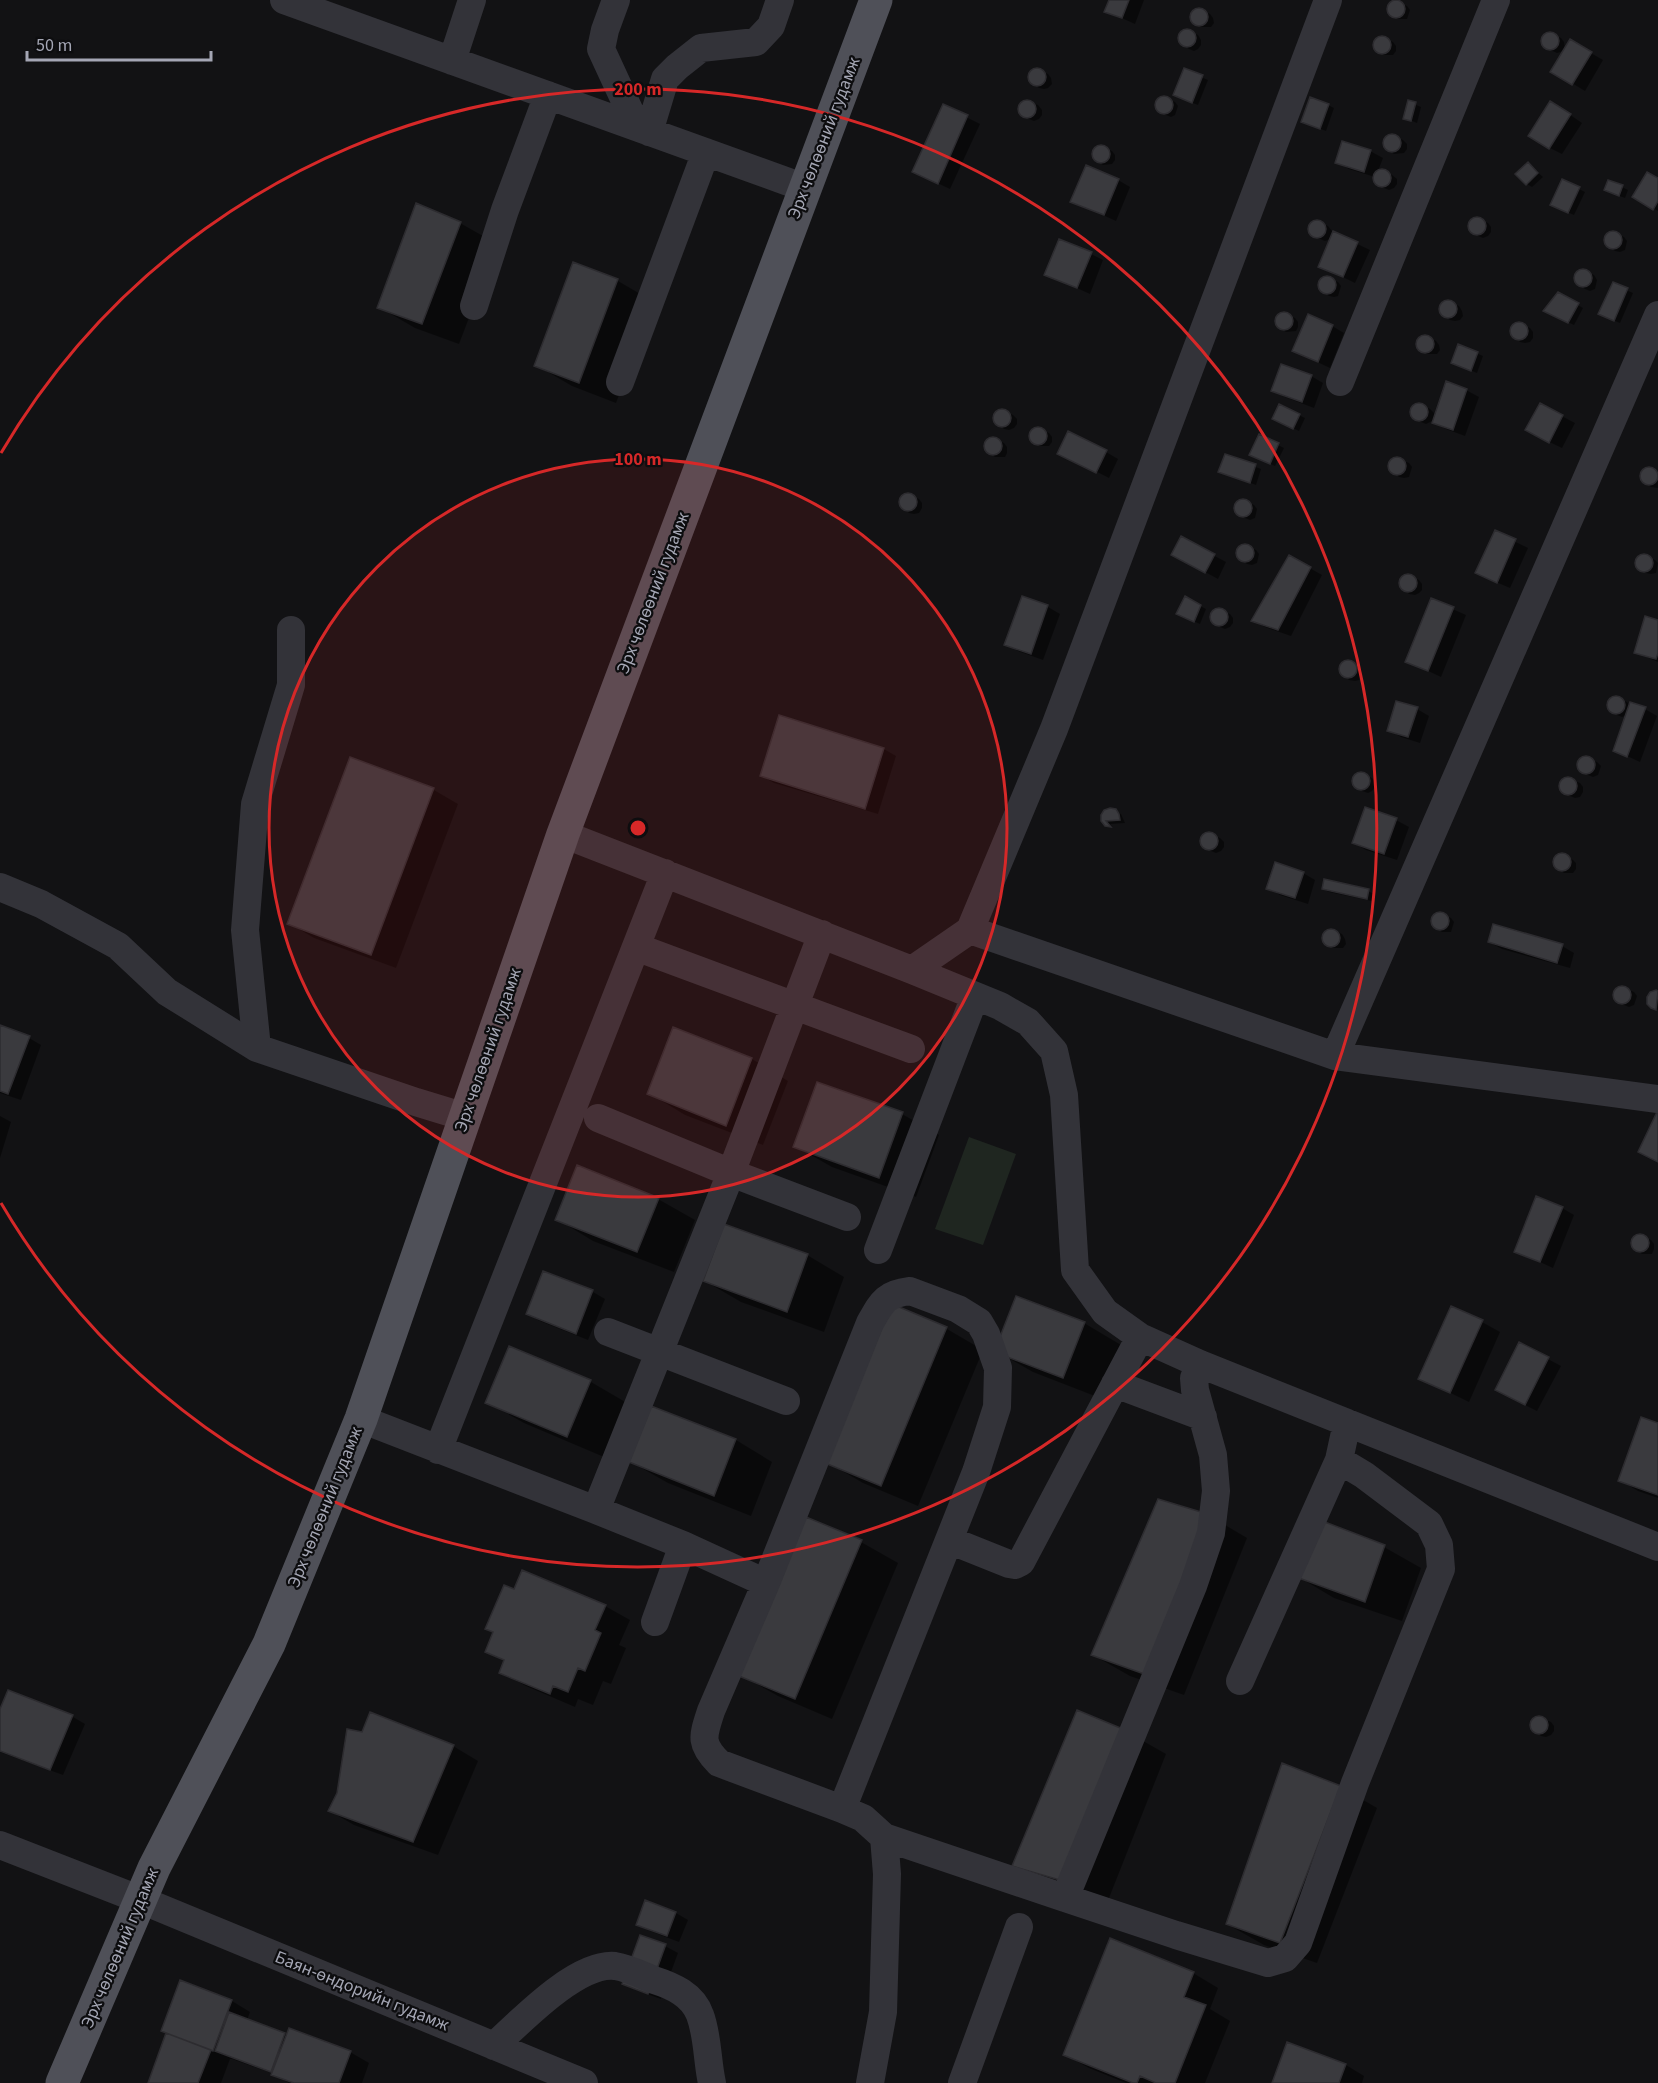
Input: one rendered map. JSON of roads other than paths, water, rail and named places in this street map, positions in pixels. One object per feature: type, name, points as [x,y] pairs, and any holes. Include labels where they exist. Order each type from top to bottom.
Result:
[{"type":"main road","name":"Эрх чөлөөний гудамж","points":[[63,2083],[154,1868],[269,1644],[361,1419],[563,834],[876,0]]},
{"type":"street","points":[[284,0],[333,8],[452,61],[805,188]]},
{"type":"street","points":[[452,61],[472,0]]},
{"type":"street","points":[[616,0],[601,49],[643,129]]},
{"type":"street","points":[[643,129],[665,79],[676,67],[701,48],[756,42],[771,26],[780,0]]},
{"type":"street","points":[[912,970],[970,930],[1054,729],[1328,0]]},
{"type":"street","points":[[1340,382],[1496,0]]},
{"type":"street","points":[[474,306],[504,210],[548,95]]},
{"type":"street","points":[[620,382],[705,152]]},
{"type":"street","points":[[1335,1056],[1658,315]]},
{"type":"street","points":[[257,1048],[245,930],[255,804],[291,685],[291,630]]},
{"type":"street","points":[[563,834],[912,970],[1000,1006],[1028,1023],[1054,1051],[1064,1095],[1075,1270],[1105,1312],[1140,1337],[1200,1364],[1658,1547]]},
{"type":"street","points":[[438,1450],[665,873]]},
{"type":"street","points":[[0,887],[41,904],[118,946],[166,992],[257,1048],[465,1117]]},
{"type":"street","points":[[970,930],[1335,1056],[1658,1099]]},
{"type":"street","points":[[596,1510],[731,1173],[822,934]]},
{"type":"street","points":[[636,947],[911,1049]]},
{"type":"street","points":[[878,1250],[975,996]]},
{"type":"street","points":[[598,1118],[731,1173],[847,1217]]},
{"type":"street","points":[[842,1809],[976,1472],[997,1407],[998,1368],[986,1334],[979,1322],[958,1309],[910,1291],[894,1293],[881,1304],[870,1323],[704,1733],[706,1750],[718,1763],[863,1818],[884,1837],[1176,1935],[1268,1962],[1286,1958],[1298,1943],[1355,1783],[1441,1569],[1439,1545],[1429,1524],[1364,1475],[1339,1460]]},
{"type":"street","points":[[608,1332],[786,1401]]},
{"type":"street","points":[[949,1540],[1009,1564],[1015,1565],[1021,1562],[1140,1337]]},
{"type":"street","points":[[1065,1898],[1193,1586],[1211,1533],[1216,1491],[1212,1455],[1195,1390],[1194,1378],[1200,1364]]},
{"type":"street","points":[[1115,1384],[1203,1417]]},
{"type":"street","points":[[361,1419],[684,1545],[766,1583]]},
{"type":"street","points":[[1240,1682],[1339,1460],[1347,1423]]},
{"type":"street","points":[[655,1622],[684,1545]]},
{"type":"street","points":[[870,2083],[884,2012],[887,1874],[884,1837]]},
{"type":"street","name":"Баян-өндорийн гудамж","points":[[0,1845],[141,1900],[584,2083]]},
{"type":"street","points":[[962,2083],[1019,1927]]},
{"type":"street","points":[[494,2046],[560,1987],[583,1973],[602,1967],[615,1966],[669,1985],[692,2001],[700,2014],[712,2083]]}]
